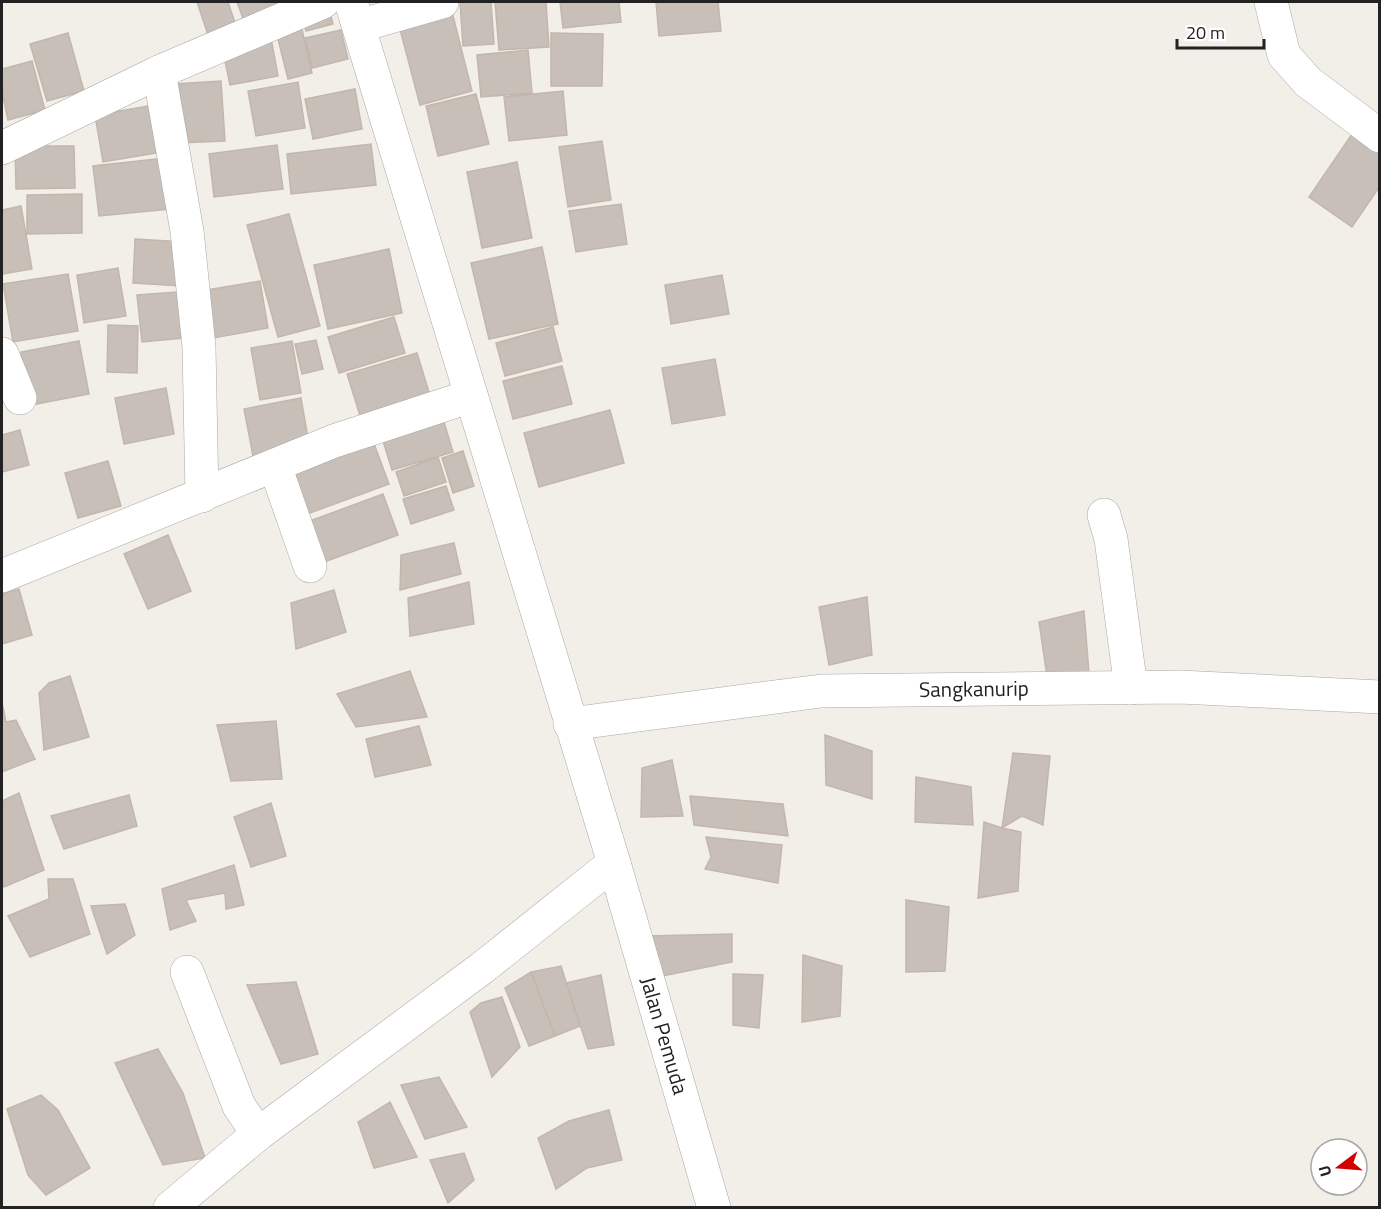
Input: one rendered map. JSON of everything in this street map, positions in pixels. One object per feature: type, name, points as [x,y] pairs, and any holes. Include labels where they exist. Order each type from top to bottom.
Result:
[{"type":"street","points":[[2,148],[159,72],[323,2]]},
{"type":"street","points":[[355,14],[442,2]]},
{"type":"street","points":[[1272,2],[1284,55],[1308,82],[1380,136]]},
{"type":"street","name":"Jalan Pemuda","points":[[355,14],[614,863],[714,1208]]},
{"type":"street","points":[[159,72],[187,231],[199,347],[202,496]]},
{"type":"street","points":[[2,354],[20,399]]},
{"type":"street","points":[[2,576],[334,441],[471,396]]},
{"type":"street","points":[[275,466],[310,566]]},
{"type":"street","points":[[1104,515],[1111,539],[1131,688]]},
{"type":"street","name":"Sangkanurip","points":[[570,724],[820,690],[1218,688],[1380,697]]},
{"type":"street","points":[[170,1208],[258,1134],[482,968],[614,863]]},
{"type":"street","points":[[187,972],[239,1106],[258,1134]]},
{"type":"building","points":[[197,2],[228,2],[237,29],[209,38]]},
{"type":"building","points":[[237,2],[286,2],[244,21]]},
{"type":"building","points":[[460,2],[491,2],[494,44],[463,46]]},
{"type":"building","points":[[495,2],[546,2],[549,47],[499,50]]},
{"type":"building","points":[[560,2],[619,2],[621,22],[563,28]]},
{"type":"building","points":[[656,2],[718,2],[721,31],[659,36]]},
{"type":"building","points":[[450,4],[472,91],[420,105],[397,18]]},
{"type":"building","points":[[329,9],[333,24],[306,31],[302,16]]},
{"type":"building","points":[[301,25],[312,73],[288,79],[276,31]]},
{"type":"building","points":[[341,30],[348,59],[312,68],[305,38]]},
{"type":"building","points":[[68,33],[84,91],[47,101],[30,44]]},
{"type":"building","points":[[551,33],[603,34],[602,86],[551,86]]},
{"type":"building","points":[[271,38],[278,76],[230,85],[222,47]]},
{"type":"building","points":[[528,50],[532,93],[481,97],[477,55]]},
{"type":"building","points":[[32,61],[45,110],[8,120],[2,92],[2,69]]},
{"type":"building","points":[[221,81],[225,141],[178,143],[174,84]]},
{"type":"building","points":[[298,82],[305,128],[256,136],[248,91]]},
{"type":"building","points":[[355,89],[362,129],[313,139],[305,99]]},
{"type":"building","points":[[563,91],[567,135],[509,141],[504,97]]},
{"type":"building","points":[[476,94],[489,144],[438,156],[426,106]]},
{"type":"building","points":[[154,105],[163,152],[103,162],[95,115]]},
{"type":"building","points":[[1352,134],[1380,152],[1380,186],[1352,227],[1309,197]]},
{"type":"building","points":[[602,141],[611,200],[568,207],[559,147]]},
{"type":"building","points":[[371,144],[376,185],[291,194],[287,154]]},
{"type":"building","points":[[277,145],[283,189],[214,197],[209,154]]},
{"type":"building","points":[[15,146],[74,146],[75,188],[16,189]]},
{"type":"building","points":[[165,158],[170,209],[99,216],[93,166]]},
{"type":"building","points":[[517,162],[532,238],[482,248],[467,172]]},
{"type":"building","points":[[82,194],[82,233],[27,234],[27,195]]},
{"type":"building","points":[[621,204],[627,244],[576,252],[569,211]]},
{"type":"building","points":[[21,206],[32,269],[2,274],[2,210]]},
{"type":"building","points":[[289,214],[320,326],[278,337],[247,225]]},
{"type":"building","points":[[135,239],[184,242],[182,286],[133,283]]},
{"type":"building","points":[[542,247],[558,324],[489,339],[471,263]]},
{"type":"building","points":[[389,249],[402,313],[328,329],[314,265]]},
{"type":"building","points":[[118,268],[126,316],[84,323],[77,275]]},
{"type":"building","points":[[68,274],[78,331],[13,342],[3,284]]},
{"type":"building","points":[[722,275],[729,314],[671,324],[665,285]]},
{"type":"building","points":[[260,281],[268,328],[202,340],[194,292]]},
{"type":"building","points":[[191,291],[195,337],[142,342],[137,295]]},
{"type":"building","points":[[394,317],[405,353],[339,373],[328,337]]},
{"type":"building","points":[[108,325],[138,326],[137,373],[107,372]]},
{"type":"building","points":[[553,327],[562,361],[505,376],[496,343]]},
{"type":"building","points":[[316,340],[323,369],[302,374],[295,344]]},
{"type":"building","points":[[79,341],[89,394],[31,405],[21,352]]},
{"type":"building","points":[[292,341],[301,393],[260,400],[251,348]]},
{"type":"building","points":[[417,353],[432,402],[362,422],[347,374]]},
{"type":"building","points":[[715,359],[725,415],[672,424],[662,368]]},
{"type":"building","points":[[562,366],[572,404],[513,419],[503,381]]},
{"type":"building","points":[[166,388],[174,434],[124,444],[115,398]]},
{"type":"building","points":[[301,398],[310,450],[254,461],[244,409]]},
{"type":"building","points":[[440,409],[453,452],[392,470],[379,428]]},
{"type":"building","points":[[610,410],[624,463],[539,487],[524,433]]},
{"type":"building","points":[[20,430],[29,465],[2,472],[2,435]]},
{"type":"building","points":[[370,433],[389,484],[299,517],[281,466]]},
{"type":"building","points":[[463,451],[474,486],[453,493],[442,458]]},
{"type":"building","points":[[438,457],[446,482],[404,496],[396,472]]},
{"type":"building","points":[[108,461],[121,506],[78,518],[65,473]]},
{"type":"building","points":[[446,486],[454,510],[411,524],[403,499]]},
{"type":"building","points":[[383,494],[398,535],[313,566],[299,525]]},
{"type":"building","points":[[168,535],[191,591],[148,609],[124,554]]},
{"type":"building","points":[[454,543],[461,574],[400,590],[401,555]]},
{"type":"building","points":[[469,582],[474,624],[410,636],[408,598]]},
{"type":"building","points":[[19,589],[32,635],[2,644],[2,594]]},
{"type":"building","points":[[334,590],[346,632],[296,649],[291,603]]},
{"type":"building","points":[[867,597],[872,655],[829,665],[819,607]]},
{"type":"building","points":[[1084,611],[1089,673],[1047,676],[1039,622]]},
{"type":"building","points":[[410,671],[427,717],[356,727],[337,694]]},
{"type":"building","points":[[70,676],[89,737],[44,750],[39,693],[49,683]]},
{"type":"building","points":[[2,708],[6,722],[16,720],[35,759],[2,772]]},
{"type":"building","points":[[276,721],[282,779],[231,781],[217,725]]},
{"type":"building","points":[[419,726],[431,765],[375,777],[366,739]]},
{"type":"building","points":[[825,735],[872,751],[872,799],[826,785]]},
{"type":"building","points":[[1013,753],[1050,756],[1043,825],[1022,816],[1002,828]]},
{"type":"building","points":[[672,760],[683,816],[641,817],[642,768]]},
{"type":"building","points":[[916,777],[971,787],[973,825],[915,822]]},
{"type":"building","points":[[19,793],[44,870],[4,887],[2,880],[2,801]]},
{"type":"building","points":[[129,795],[137,826],[64,849],[51,816]]},
{"type":"building","points":[[690,796],[783,804],[788,836],[694,825]]},
{"type":"building","points":[[271,803],[286,856],[251,867],[234,817]]},
{"type":"building","points":[[984,822],[1021,832],[1018,891],[978,898]]},
{"type":"building","points":[[706,837],[782,845],[778,883],[705,869],[711,857]]},
{"type":"building","points":[[234,865],[244,905],[226,909],[225,893],[186,900],[196,921],[170,930],[162,889]]},
{"type":"building","points":[[48,879],[73,879],[90,934],[30,957],[8,916],[49,899]]},
{"type":"building","points":[[906,900],[949,907],[945,971],[906,972]]},
{"type":"building","points":[[125,904],[135,935],[107,954],[91,906]]},
{"type":"building","points":[[732,934],[732,962],[658,977],[646,936]]},
{"type":"building","points":[[803,955],[842,966],[840,1016],[802,1022]]},
{"type":"building","points":[[561,966],[580,1026],[555,1036],[531,972]]},
{"type":"building","points":[[531,972],[555,1036],[529,1046],[505,988]]},
{"type":"building","points":[[733,974],[763,975],[759,1028],[733,1025]]},
{"type":"building","points":[[601,975],[614,1045],[588,1049],[566,983]]},
{"type":"building","points":[[296,982],[318,1054],[281,1064],[247,985]]},
{"type":"building","points":[[502,997],[520,1047],[492,1077],[470,1012],[481,1003]]},
{"type":"building","points":[[158,1049],[183,1093],[205,1158],[163,1165],[115,1063]]},
{"type":"building","points":[[439,1077],[467,1127],[425,1139],[401,1085]]},
{"type":"building","points":[[41,1095],[58,1110],[90,1168],[46,1195],[28,1175],[7,1109]]},
{"type":"building","points":[[390,1102],[417,1157],[374,1168],[358,1122]]},
{"type":"building","points":[[609,1110],[622,1160],[587,1168],[556,1189],[538,1138],[569,1121]]},
{"type":"building","points":[[464,1153],[474,1180],[448,1203],[430,1160]]}]
